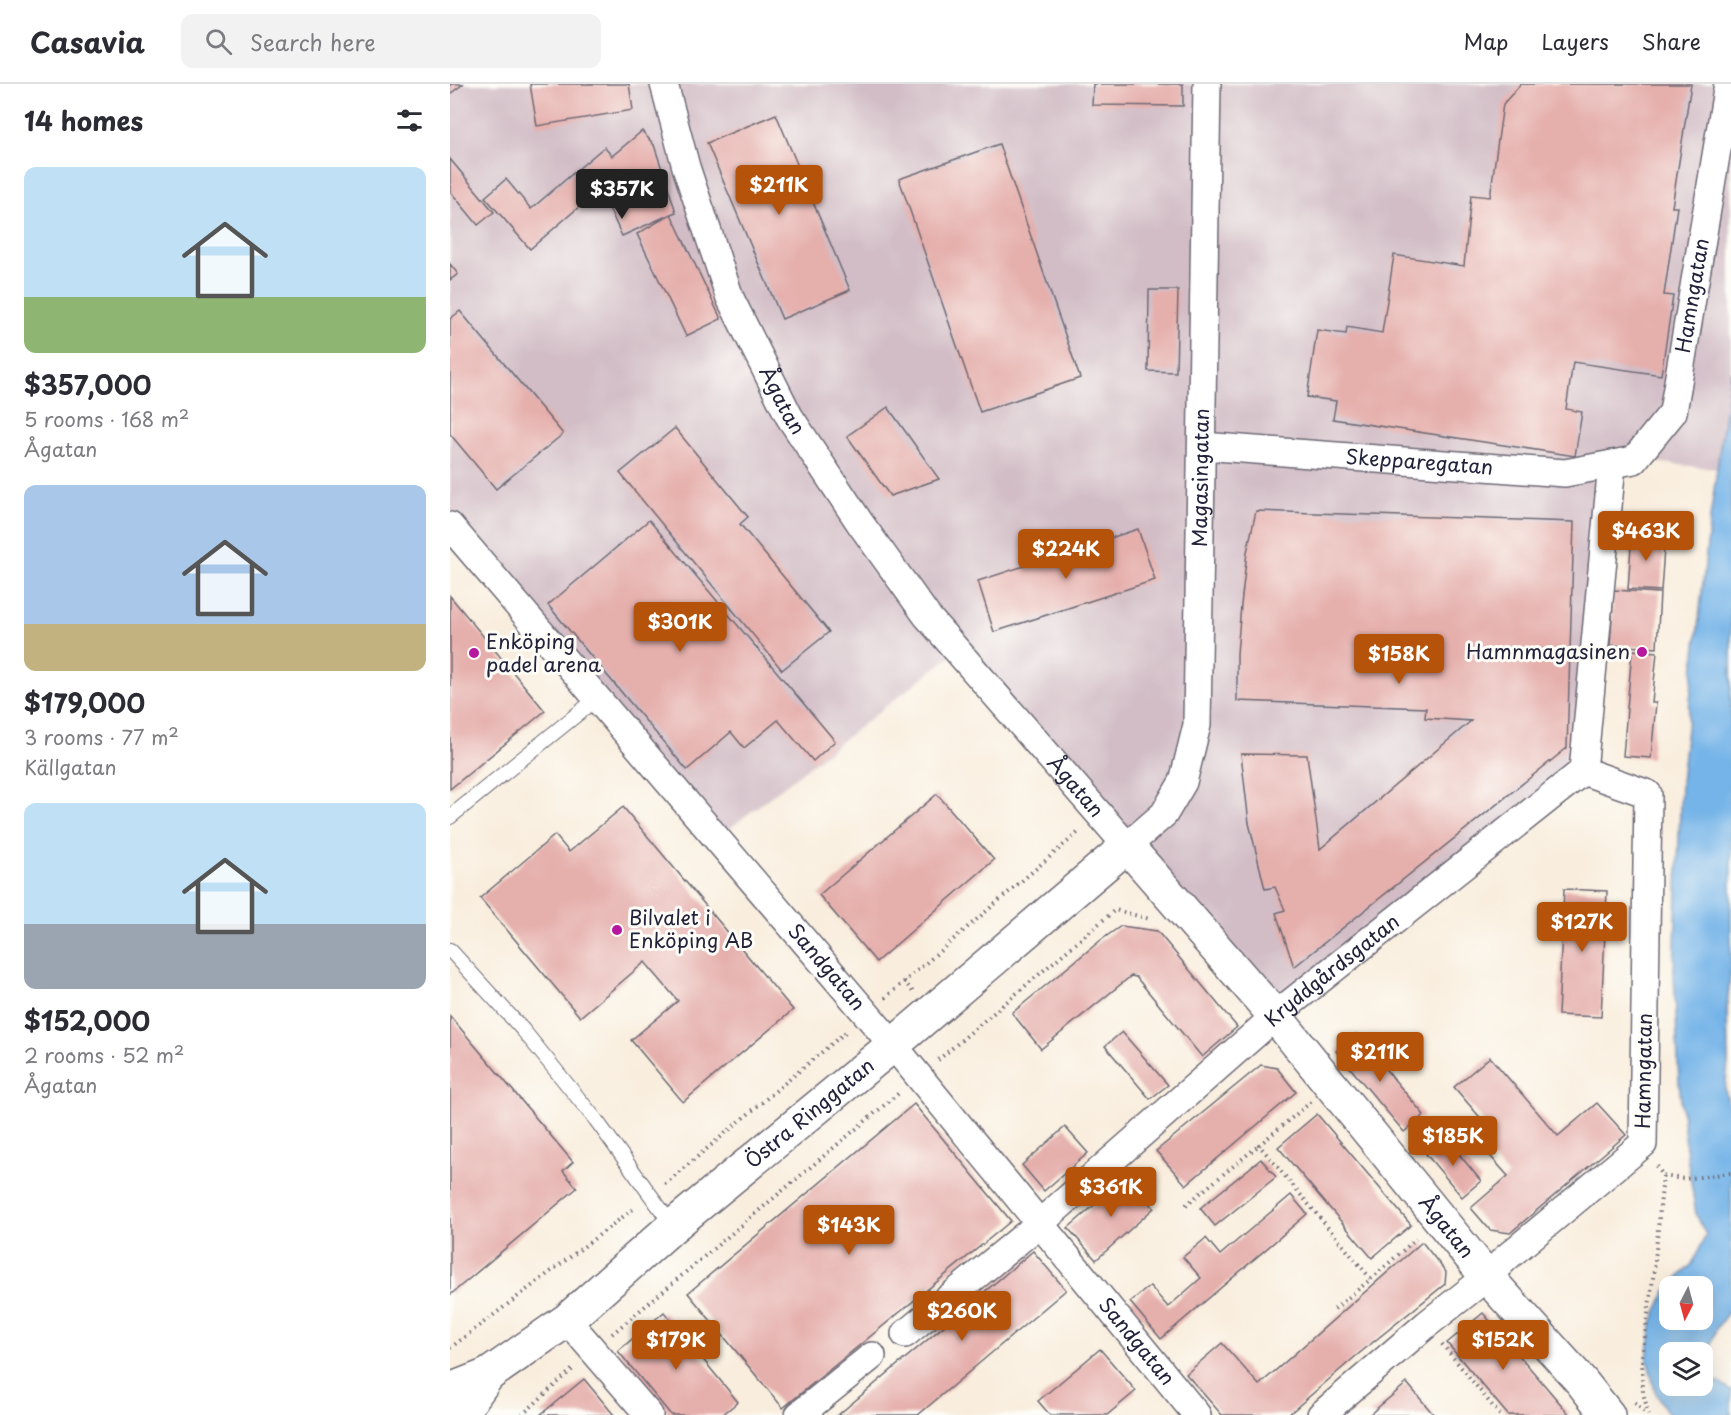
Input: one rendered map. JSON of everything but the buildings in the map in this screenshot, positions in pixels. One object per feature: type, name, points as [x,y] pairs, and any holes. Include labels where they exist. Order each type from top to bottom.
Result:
[{"type":"street","name":"Ågatan","points":[[664,84],[686,167],[730,298],[789,417],[860,523],[927,616],[1275,1016],[1487,1277],[1581,1381],[1608,1415]]},
{"type":"street","name":"Magasingatan","points":[[1127,846],[1164,814],[1183,782],[1197,725],[1207,84]]},
{"type":"street","name":"Hamngatan","points":[[1623,462],[1673,412],[1728,84]]},
{"type":"street","name":"Skepparegatan","points":[[1202,446],[1565,473],[1623,462]]},
{"type":"street","points":[[1583,771],[1623,462]]},
{"type":"street","name":"Sandgatan","points":[[450,526],[894,1045],[1197,1415]]},
{"type":"street","name":"Hamngatan","points":[[1321,1415],[1643,1144],[1648,794],[1583,771]]},
{"type":"street","name":"Kryddgårdsgatan","points":[[905,1334],[1039,1224],[1275,1016],[1583,771]]},
{"type":"street","name":"Östra Ringgatan","points":[[450,1390],[488,1375],[567,1320],[673,1226],[894,1045],[1127,846]]},
{"type":"street","points":[[567,1320],[650,1415]]},
{"type":"street","points":[[799,1415],[872,1356]]},
{"type":"street","name":"Östra Ringgatan","points":[[460,1415],[488,1375]]},
{"type":"lane","points":[[450,817],[596,699]]},
{"type":"lane","points":[[450,950],[531,1039],[596,1120],[673,1226]]},
{"type":"path","points":[[450,1348],[651,1196],[1100,814]]},
{"type":"path","points":[[522,1415],[593,1350],[1115,910],[1157,921]]},
{"type":"path","points":[[1186,1205],[1313,1100]]},
{"type":"path","points":[[1259,1145],[1371,1279]]},
{"type":"path","points":[[1684,1179],[1731,1173]]},
{"type":"path","points":[[1649,1415],[1643,1393],[1642,1357],[1654,1271],[1663,1176]]},
{"type":"path","points":[[1332,1311],[1416,1239]]},
{"type":"path","points":[[1427,1324],[1500,1415]]},
{"type":"shaded area","points":[[450,84],[1731,84],[1731,371],[1717,469],[1634,460],[1612,464],[1583,771],[1275,1016],[957,651],[716,839],[450,526]]},
{"type":"water","points":[[1731,371],[1731,966],[1727,1008],[1728,1063],[1725,1090],[1731,1113],[1731,1308],[1716,1329],[1712,1342],[1659,1342],[1659,1396],[1713,1396],[1713,1379],[1731,1391],[1731,1415],[1669,1415],[1655,1391],[1647,1358],[1653,1320],[1659,1307],[1659,1330],[1713,1330],[1713,1276],[1680,1276],[1692,1264],[1706,1235],[1696,1214],[1679,1082],[1674,973],[1681,782],[1710,518]]},
{"type":"place","name":"Hamnmagasinen","points":[[1642,652]]},
{"type":"place","name":"Enköping padel arena","points":[[474,653]]},
{"type":"place","name":"Bilvalet i Enköping AB","points":[[617,930]]}]
